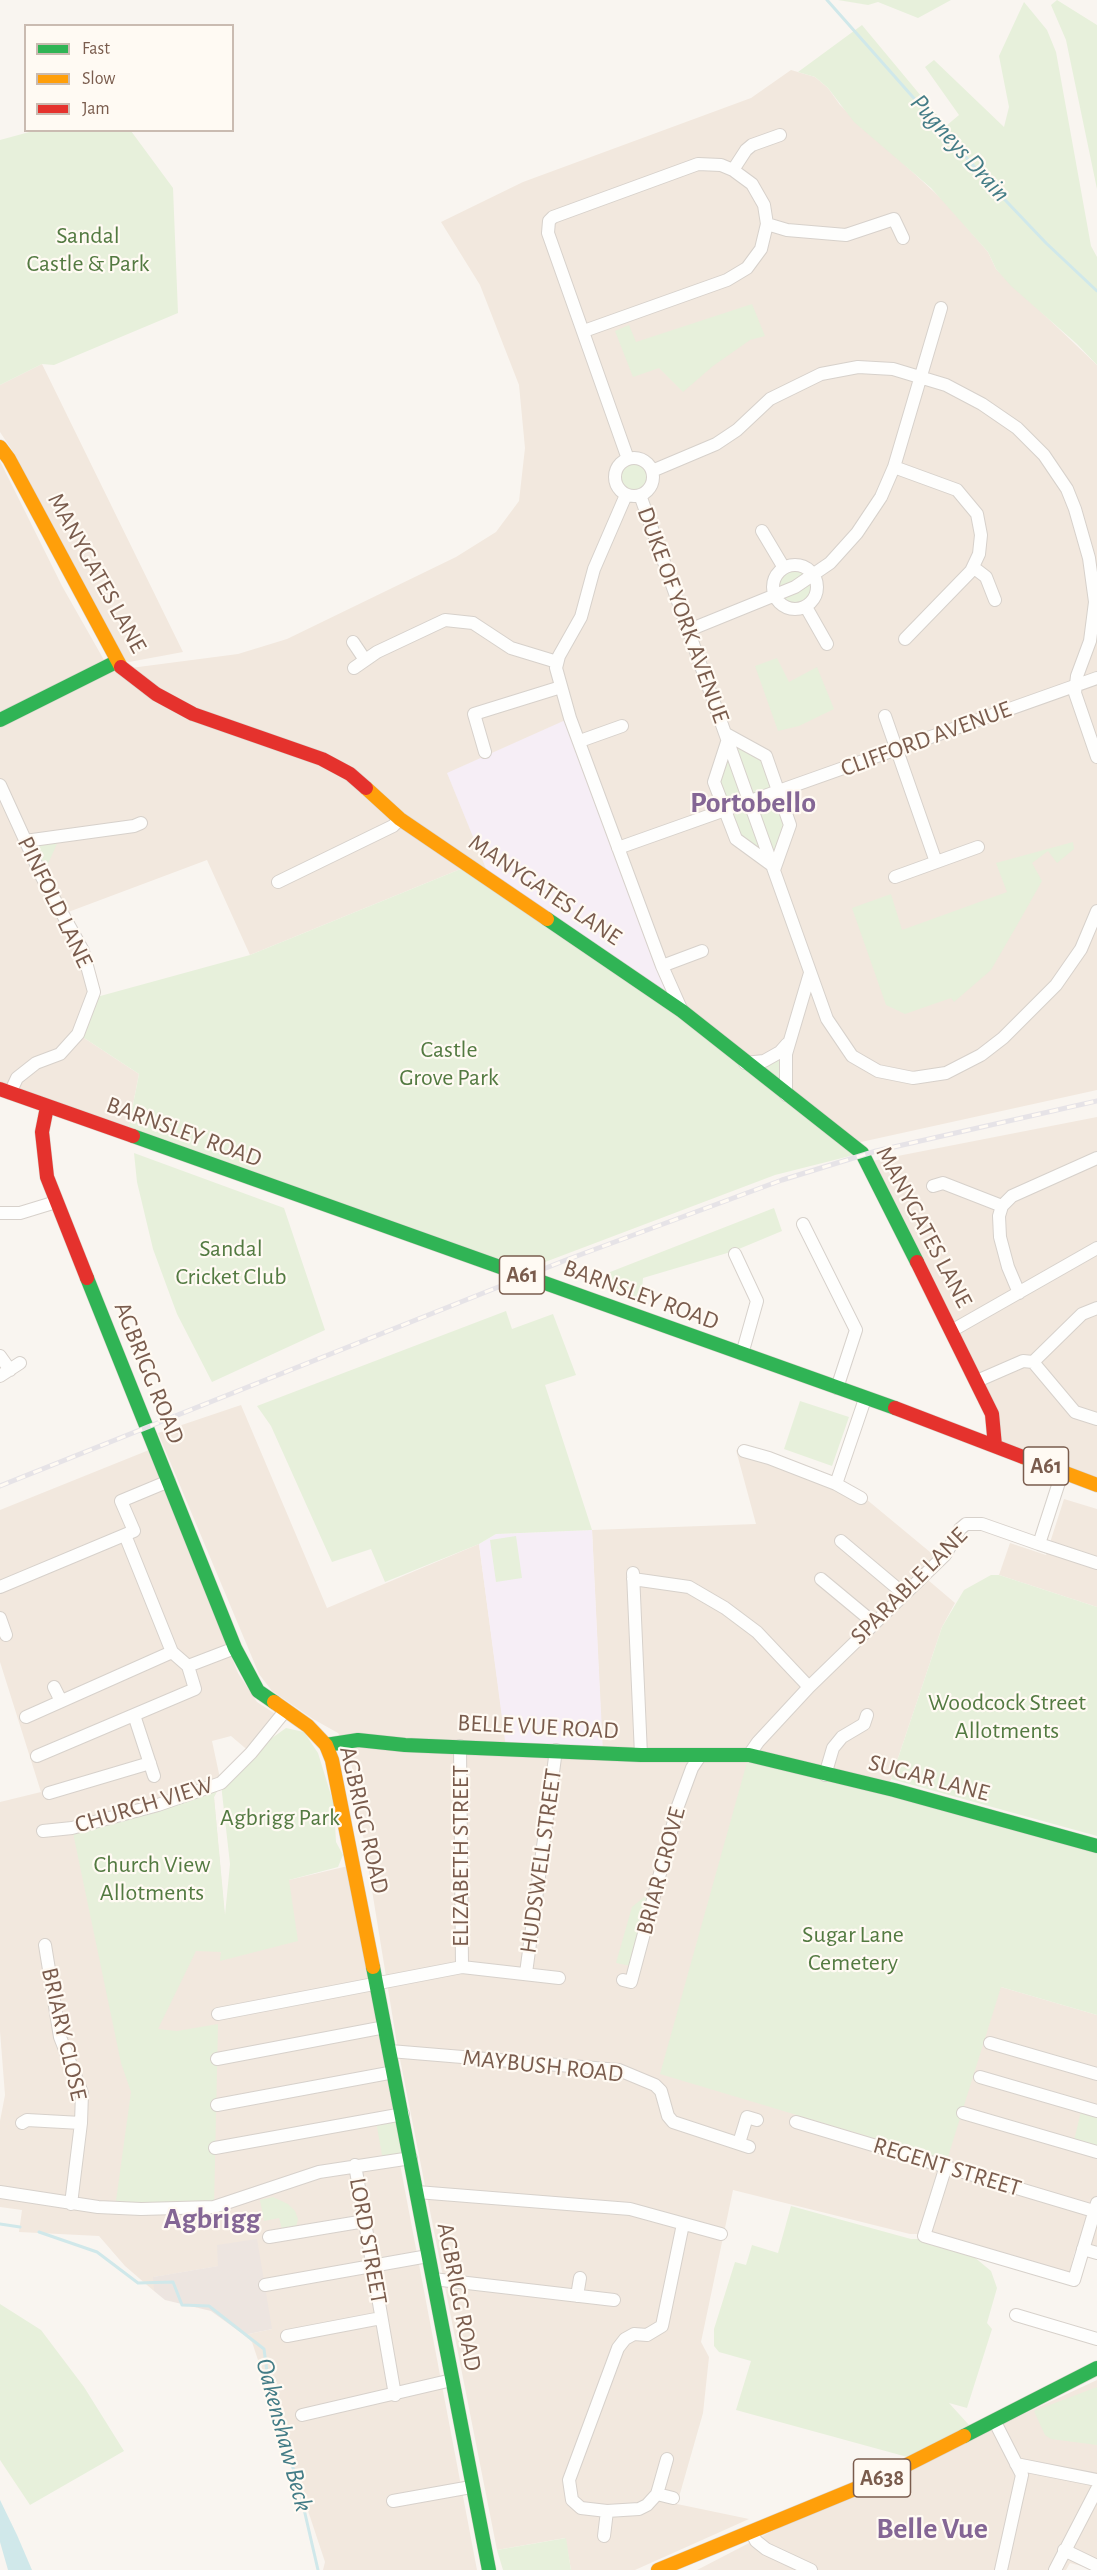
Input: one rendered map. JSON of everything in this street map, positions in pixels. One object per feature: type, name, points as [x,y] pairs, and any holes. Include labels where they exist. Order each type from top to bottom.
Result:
[{"type":"main road","name":"MANYGATES LANE","points":[[0,447],[9,459],[116,662],[156,694],[193,714],[337,766],[350,774],[400,819],[682,1011],[862,1153],[953,1330],[992,1414],[995,1446]]},
{"type":"main road","points":[[0,720],[116,662]]},
{"type":"main road","name":"BARNSLEY ROAD","points":[[5,1091],[837,1388],[1097,1485]]},
{"type":"main road","name":"AGBRIGG ROAD","points":[[47,1107],[42,1124],[47,1177],[235,1648],[258,1691],[308,1726],[326,1745],[336,1778],[403,2115],[471,2487],[489,2570]]},
{"type":"main road","name":"BELLE VUE ROAD","points":[[326,1745],[358,1740],[405,1745],[641,1755],[748,1755]]},
{"type":"main road","name":"SUGAR LANE","points":[[748,1755],[894,1790],[1097,1846]]},
{"type":"main road","name":"A638","points":[[658,2570],[879,2479],[1097,2368]]},
{"type":"street","points":[[734,170],[746,150],[752,145],[780,135]]},
{"type":"street","points":[[584,331],[738,275],[747,268],[761,249],[767,224],[764,205],[758,192],[734,170],[709,164],[687,167],[553,217],[549,221],[548,233],[628,459]]},
{"type":"street","points":[[767,224],[787,230],[846,235],[894,219],[903,238]]},
{"type":"street","points":[[689,630],[775,597],[830,563],[857,533],[881,497],[894,467],[919,375],[941,308]]},
{"type":"street","points":[[652,471],[726,438],[770,399],[808,378],[858,367],[893,369],[919,375],[973,399],[1017,428],[1044,455],[1066,489],[1089,558],[1095,602],[1090,641],[1075,693],[1097,757]]},
{"type":"street","name":"DUKE OF YORK AVENUE","points":[[628,459],[644,460],[652,471],[651,486],[640,495],[626,495],[618,487],[615,476],[619,464],[628,459]]},
{"type":"street","points":[[894,467],[946,484],[966,497],[977,514],[980,525],[981,544],[973,567],[904,639]]},
{"type":"street","points":[[626,495],[594,568],[581,617],[557,662],[556,669],[618,848],[662,966],[682,1011]]},
{"type":"street","name":"DUKE OF YORK AVENUE","points":[[640,495],[810,973],[833,1032],[852,1056],[864,1064],[894,1076],[930,1077],[981,1055],[1035,1007],[1070,967],[1088,935],[1097,911]]},
{"type":"street","points":[[762,531],[784,568]]},
{"type":"street","points":[[800,566],[813,575],[817,585],[816,593],[806,607],[789,609],[775,597],[774,580],[784,568],[800,566]]},
{"type":"street","points":[[973,567],[986,577],[995,600]]},
{"type":"street","points":[[806,607],[827,644]]},
{"type":"street","points":[[354,668],[365,660],[445,620],[464,620],[511,648],[557,662]]},
{"type":"street","points":[[353,642],[365,660]]},
{"type":"street","name":"CLIFFORD AVENUE","points":[[618,848],[1097,678]]},
{"type":"street","points":[[485,752],[474,714],[561,687]]},
{"type":"street","points":[[885,716],[936,862]]},
{"type":"street","points":[[580,741],[622,726]]},
{"type":"street","name":"DUKE OF YORK AVENUE","points":[[727,736],[766,756],[790,825],[773,868]]},
{"type":"street","name":"DUKE OF YORK AVENUE","points":[[727,736],[714,782],[736,840],[773,868]]},
{"type":"street","name":"PINFOLD LANE","points":[[0,785],[55,902],[84,951],[94,992],[78,1034],[60,1054],[36,1063],[5,1091]]},
{"type":"street","points":[[278,882],[393,826],[400,819]]},
{"type":"street","points":[[26,841],[134,826],[141,822]]},
{"type":"street","points":[[895,877],[978,847]]},
{"type":"street","points":[[662,966],[702,951]]},
{"type":"street","points":[[786,1095],[784,1067],[810,973]]},
{"type":"street","points":[[744,1062],[755,1064],[772,1058],[790,1040]]},
{"type":"street","points":[[1019,1293],[1008,1267],[1000,1237],[999,1216],[1002,1206],[1012,1196],[1097,1158]]},
{"type":"street","points":[[933,1186],[943,1183],[1002,1206]]},
{"type":"street","points":[[0,1213],[20,1213],[56,1202]]},
{"type":"street","points":[[803,1224],[856,1330],[837,1388]]},
{"type":"street","points":[[953,1330],[1097,1248]]},
{"type":"street","points":[[735,1254],[758,1301],[742,1354]]},
{"type":"street","points":[[1033,1362],[1082,1314],[1097,1308]]},
{"type":"street","points":[[0,1356],[10,1370]]},
{"type":"street","points":[[977,1381],[1023,1361],[1033,1362],[1075,1412],[1097,1419]]},
{"type":"street","points":[[836,1484],[866,1399]]},
{"type":"street","points":[[744,1451],[769,1458],[836,1484],[861,1498]]},
{"type":"street","points":[[1062,1473],[1039,1544],[1097,1563]]},
{"type":"street","points":[[0,1587],[134,1531],[121,1501],[169,1481]]},
{"type":"street","name":"SPARABLE LANE","points":[[748,1755],[809,1687],[945,1555],[960,1529],[966,1524],[982,1524],[1039,1544]]},
{"type":"street","points":[[37,1756],[195,1689],[188,1666],[172,1652],[125,1535]]},
{"type":"street","points":[[841,1541],[904,1594]]},
{"type":"street","points":[[641,1755],[633,1576],[689,1587],[724,1608],[757,1632],[809,1687]]},
{"type":"street","points":[[820,1579],[874,1623]]},
{"type":"street","points":[[0,1618],[6,1635]]},
{"type":"street","points":[[188,1666],[235,1648]]},
{"type":"street","points":[[26,1717],[172,1652]]},
{"type":"street","points":[[54,1686],[61,1701]]},
{"type":"street","name":"CHURCH VIEW","points":[[43,1831],[72,1828],[158,1805],[221,1783],[252,1753],[285,1711]]},
{"type":"street","points":[[49,1793],[152,1770],[134,1715]]},
{"type":"street","points":[[825,1775],[833,1748],[842,1737],[864,1724],[867,1715]]},
{"type":"street","name":"ELIZABETH STREET","points":[[460,1746],[462,1967]]},
{"type":"street","name":"HUDSWELL STREET","points":[[526,1973],[556,1750]]},
{"type":"street","name":"BRIAR GROVE","points":[[623,1980],[631,1982],[678,1806],[692,1768],[700,1756]]},
{"type":"street","name":"BRIARY CLOSE","points":[[45,1945],[60,2037],[82,2093],[81,2123],[71,2204]]},
{"type":"street","points":[[218,2014],[462,1967],[559,1978]]},
{"type":"street","points":[[217,2059],[385,2027]]},
{"type":"street","points":[[990,2043],[1097,2074]]},
{"type":"street","name":"MAYBUSH ROAD","points":[[390,2051],[619,2070],[655,2085],[661,2091],[668,2115],[673,2122],[744,2145],[747,2117],[757,2120]]},
{"type":"street","points":[[217,2105],[394,2072]]},
{"type":"street","points":[[980,2077],[1097,2111]]},
{"type":"street","points":[[963,2113],[1097,2152]]},
{"type":"street","points":[[215,2148],[256,2148],[403,2115]]},
{"type":"street","name":"BRIARY CLOSE","points":[[22,2123],[27,2120],[81,2123]]},
{"type":"street","name":"REGENT STREET","points":[[796,2122],[1096,2209]]},
{"type":"street","points":[[0,2192],[71,2204],[141,2209],[214,2206],[319,2172],[411,2158]]},
{"type":"street","name":"LORD STREET","points":[[355,2165],[396,2395]]},
{"type":"street","points":[[946,2166],[924,2236],[1074,2280],[1096,2209]]},
{"type":"street","points":[[417,2192],[630,2210],[721,2234]]},
{"type":"street","points":[[269,2237],[365,2221]]},
{"type":"street","points":[[667,2459],[657,2494],[647,2505],[639,2509],[607,2511],[581,2508],[575,2505],[569,2491],[569,2480],[618,2348],[625,2339],[634,2334],[647,2335],[662,2326],[683,2224]]},
{"type":"street","points":[[1083,2249],[1097,2253]]},
{"type":"street","points":[[265,2285],[428,2256]]},
{"type":"street","points":[[577,2296],[580,2278]]},
{"type":"street","points":[[433,2279],[614,2300]]},
{"type":"street","points":[[1016,2315],[1097,2339]]},
{"type":"street","points":[[287,2336],[381,2318]]},
{"type":"street","points":[[302,2415],[396,2395],[452,2380]]},
{"type":"street","points":[[998,2428],[1022,2475],[1001,2570]]},
{"type":"street","points":[[1016,2464],[1088,2476],[1097,2480]]},
{"type":"street","points":[[393,2500],[471,2487]]},
{"type":"street","points":[[1055,2570],[1097,2489]]},
{"type":"street","points":[[657,2494],[673,2498]]},
{"type":"street","points":[[604,2536],[607,2511]]},
{"type":"street","points":[[752,2533],[756,2541],[766,2549],[803,2569]]},
{"type":"street","points":[[1064,2550],[1097,2566]]},
{"type":"shaded area","points":[[791,70],[815,77],[828,88],[840,105],[946,203],[988,252],[996,269],[1097,365],[1097,1090],[852,1144],[468,866],[250,955],[207,860],[63,914],[94,992],[78,1034],[139,1074],[127,1135],[0,1089],[0,461],[62,586],[104,660],[123,669],[238,654],[287,639],[456,557],[496,532],[519,501],[525,448],[519,385],[480,285],[441,222],[523,182],[751,98]]},
{"type":"shaded area","points":[[42,364],[183,652],[129,662],[121,659],[14,453],[0,432],[0,385]]},
{"type":"shaded area","points":[[570,718],[682,1011],[491,881],[447,773]]},
{"type":"shaded area","points":[[1097,1117],[1097,1485],[995,1446],[994,1424],[867,1162]]},
{"type":"shaded area","points":[[241,1405],[327,1608],[479,1544],[505,1736],[602,1743],[592,1530],[756,1524],[736,1450],[793,1464],[860,1494],[936,1557],[921,1574],[955,1603],[942,1627],[886,1794],[1001,1987],[1097,2015],[1097,2258],[1075,2251],[1069,2274],[920,2234],[910,2234],[733,2190],[701,2342],[709,2357],[703,2413],[677,2504],[749,2519],[635,2570],[571,2570],[565,2538],[497,2550],[397,2044],[349,1749],[338,1733],[272,1691],[259,1674],[158,1433]]},
{"type":"shaded area","points":[[149,1450],[238,1673],[257,1702],[277,1715],[251,1753],[231,1736],[212,1741],[221,1783],[214,1797],[225,1919],[220,1952],[225,1953],[289,1880],[348,1866],[397,2116],[399,2159],[477,2570],[323,2570],[325,2562],[252,2342],[244,2335],[272,2329],[219,2266],[154,2277],[154,2291],[125,2266],[99,2236],[19,2232],[22,2210],[0,2207],[0,2121],[5,2095],[0,2031],[0,1802],[41,1792],[0,1662],[0,1510]]},
{"type":"shaded area","points":[[1064,1499],[1097,1509],[1097,1607],[999,1575],[1010,1543],[1046,1555]]},
{"type":"shaded area","points":[[592,1530],[603,1752],[506,1748],[479,1544],[496,1534]]},
{"type":"shaded area","points":[[257,2239],[272,2329],[244,2335],[211,2311],[165,2300],[154,2291],[153,2277],[218,2266],[217,2245]]},
{"type":"shaded area","points":[[1097,2380],[1097,2570],[1070,2563],[1066,2570],[697,2570],[780,2527]]},
{"type":"green space","points":[[838,0],[951,0],[918,18],[878,2],[868,5]]},
{"type":"green space","points":[[1057,0],[1097,25],[1097,189],[1066,40],[1051,5]]},
{"type":"green space","points":[[1024,2],[1047,30],[1056,52],[1091,246],[1097,257],[1097,365],[1077,344],[1011,286],[996,269],[988,252],[931,188],[854,122],[828,88],[815,77],[798,72],[862,25],[946,126],[959,115],[925,67],[934,60],[1004,127],[1009,107],[999,56]]},
{"type":"green space","name":"Sandal Castle & Park","points":[[29,132],[132,132],[173,188],[178,313],[54,365],[42,364],[0,385],[0,140]]},
{"type":"green space","points":[[752,304],[765,336],[750,340],[713,366],[683,392],[659,368],[633,377],[615,331],[629,325],[636,342]]},
{"type":"green space","points":[[634,458],[648,463],[653,477],[648,491],[634,496],[620,491],[615,477],[620,463]]},
{"type":"green space","points":[[795,565],[810,572],[817,587],[810,602],[795,609],[780,602],[773,587],[780,572]]},
{"type":"green space","points":[[777,658],[789,682],[817,667],[834,709],[799,726],[778,731],[755,666]]},
{"type":"green space","points":[[728,739],[766,756],[790,825],[774,870],[736,839],[714,782]]},
{"type":"green space","points":[[61,835],[42,877],[25,841]]},
{"type":"green space","points":[[1073,842],[1074,849],[1057,863],[1048,851],[1032,863],[1042,881],[991,970],[954,1002],[951,998],[905,1014],[886,1005],[852,908],[891,894],[902,930],[1007,892],[996,863]]},
{"type":"green space","name":"Castle Grove Park","points":[[468,866],[744,1062],[780,1052],[784,1087],[862,1153],[775,1175],[516,1273],[127,1135],[139,1074],[78,1034],[93,998],[250,955]]},
{"type":"green space","name":"Sandal Cricket Club","points":[[134,1153],[284,1208],[325,1330],[212,1382],[177,1314],[153,1249],[137,1182]]},
{"type":"green space","points":[[774,1208],[782,1231],[734,1251],[643,1278],[641,1303],[610,1291],[605,1274]]},
{"type":"green space","points":[[506,1311],[512,1329],[553,1314],[576,1375],[545,1385],[592,1530],[496,1534],[479,1544],[385,1582],[371,1549],[332,1562],[271,1426],[257,1406]]},
{"type":"green space","points":[[800,1401],[849,1417],[832,1466],[784,1449]]},
{"type":"green space","points":[[516,1536],[522,1578],[496,1582],[490,1540]]},
{"type":"green space","name":"Woodcock Street Allotments","points":[[991,1575],[999,1575],[1097,1607],[1097,1836],[891,1779],[942,1627],[964,1590]]},
{"type":"green space","name":"Church View Allotments","points":[[286,1728],[304,1732],[318,1753],[334,1805],[336,1842],[343,1855],[338,1867],[289,1880],[298,1941],[220,1961],[221,1952],[196,1951],[158,2029],[177,2031],[218,2024],[214,2207],[115,2208],[131,2092],[121,2063],[72,1828],[221,1783],[251,1753]],"holes":[[[221,1784],[230,1864],[225,1915],[214,1797]]]},
{"type":"green space","name":"Sugar Lane Cemetery","points":[[749,1755],[1097,1846],[1097,2015],[1001,1987],[947,2160],[660,2074]]},
{"type":"green space","points":[[644,1897],[649,1899],[631,1966],[616,1963],[632,1907]]},
{"type":"green space","points":[[1082,2107],[1097,2111],[1097,2152],[1073,2145]]},
{"type":"green space","points":[[403,2114],[411,2158],[383,2161],[376,2121]]},
{"type":"green space","points":[[273,2197],[288,2204],[295,2211],[298,2219],[296,2227],[282,2229],[279,2218],[264,2221],[260,2200]]},
{"type":"green space","points":[[791,2206],[911,2239],[919,2239],[973,2256],[991,2271],[997,2288],[987,2323],[992,2329],[967,2408],[949,2403],[969,2425],[911,2458],[736,2410],[751,2361],[719,2352],[714,2346],[714,2329],[735,2262],[746,2265],[752,2245],[778,2253]]},
{"type":"green space","points":[[0,2304],[41,2330],[84,2387],[124,2451],[30,2505],[0,2460]]},
{"type":"green space","points":[[1097,2387],[1097,2445],[1051,2439],[1045,2435],[1034,2411]]},
{"type":"green space","points":[[566,2538],[571,2570],[503,2570],[497,2550]]},
{"type":"water","points":[[0,2500],[32,2570],[8,2570],[0,2542]]},
{"type":"waterway","name":"Pugneys Drain","points":[[827,0],[988,182],[1046,243],[1097,291]]},
{"type":"waterway","name":"Oakenshaw Beck","points":[[0,2224],[20,2227]]},
{"type":"waterway","name":"Oakenshaw Beck","points":[[39,2232],[97,2252],[138,2283],[173,2282],[182,2305],[209,2306],[264,2349],[271,2402],[298,2483],[318,2570]]},
{"type":"railway","points":[[0,1486],[566,1260],[782,1180],[876,1151],[1097,1101]]},
{"type":"traffic: fast","points":[[0,720],[116,662]]},
{"type":"traffic: fast","points":[[547,919],[682,1011],[862,1153],[917,1262]]},
{"type":"traffic: fast","points":[[133,1136],[895,1408]]},
{"type":"traffic: fast","points":[[87,1278],[235,1648],[258,1691],[274,1702]]},
{"type":"traffic: fast","points":[[326,1745],[358,1740],[405,1745],[641,1755],[749,1755],[894,1790],[1097,1846]]},
{"type":"traffic: fast","points":[[373,1967],[489,2570]]},
{"type":"traffic: fast","points":[[964,2436],[1097,2368]]},
{"type":"traffic: slow","points":[[0,447],[9,459],[121,667]]},
{"type":"traffic: slow","points":[[366,788],[400,819],[547,919]]},
{"type":"traffic: slow","points":[[1023,1457],[1097,1485]]},
{"type":"traffic: slow","points":[[274,1702],[308,1726],[326,1745],[332,1760],[373,1967]]},
{"type":"traffic: slow","points":[[658,2570],[879,2479],[964,2436]]},
{"type":"traffic: jam","points":[[121,667],[156,694],[193,714],[322,759],[350,774],[366,788]]},
{"type":"traffic: jam","points":[[0,1089],[133,1136]]},
{"type":"traffic: jam","points":[[47,1107],[42,1132],[47,1177],[87,1278]]},
{"type":"traffic: jam","points":[[917,1262],[992,1414],[995,1446]]},
{"type":"traffic: jam","points":[[895,1408],[1023,1457]]},
{"type":"district","name":"Portobello","points":[[753,803]]},
{"type":"district","name":"Agbrigg","points":[[212,2219]]},
{"type":"district","name":"Belle Vue","points":[[932,2529]]},
{"type":"park label","name":"Agbrigg Park","points":[[280,1818]]}]
